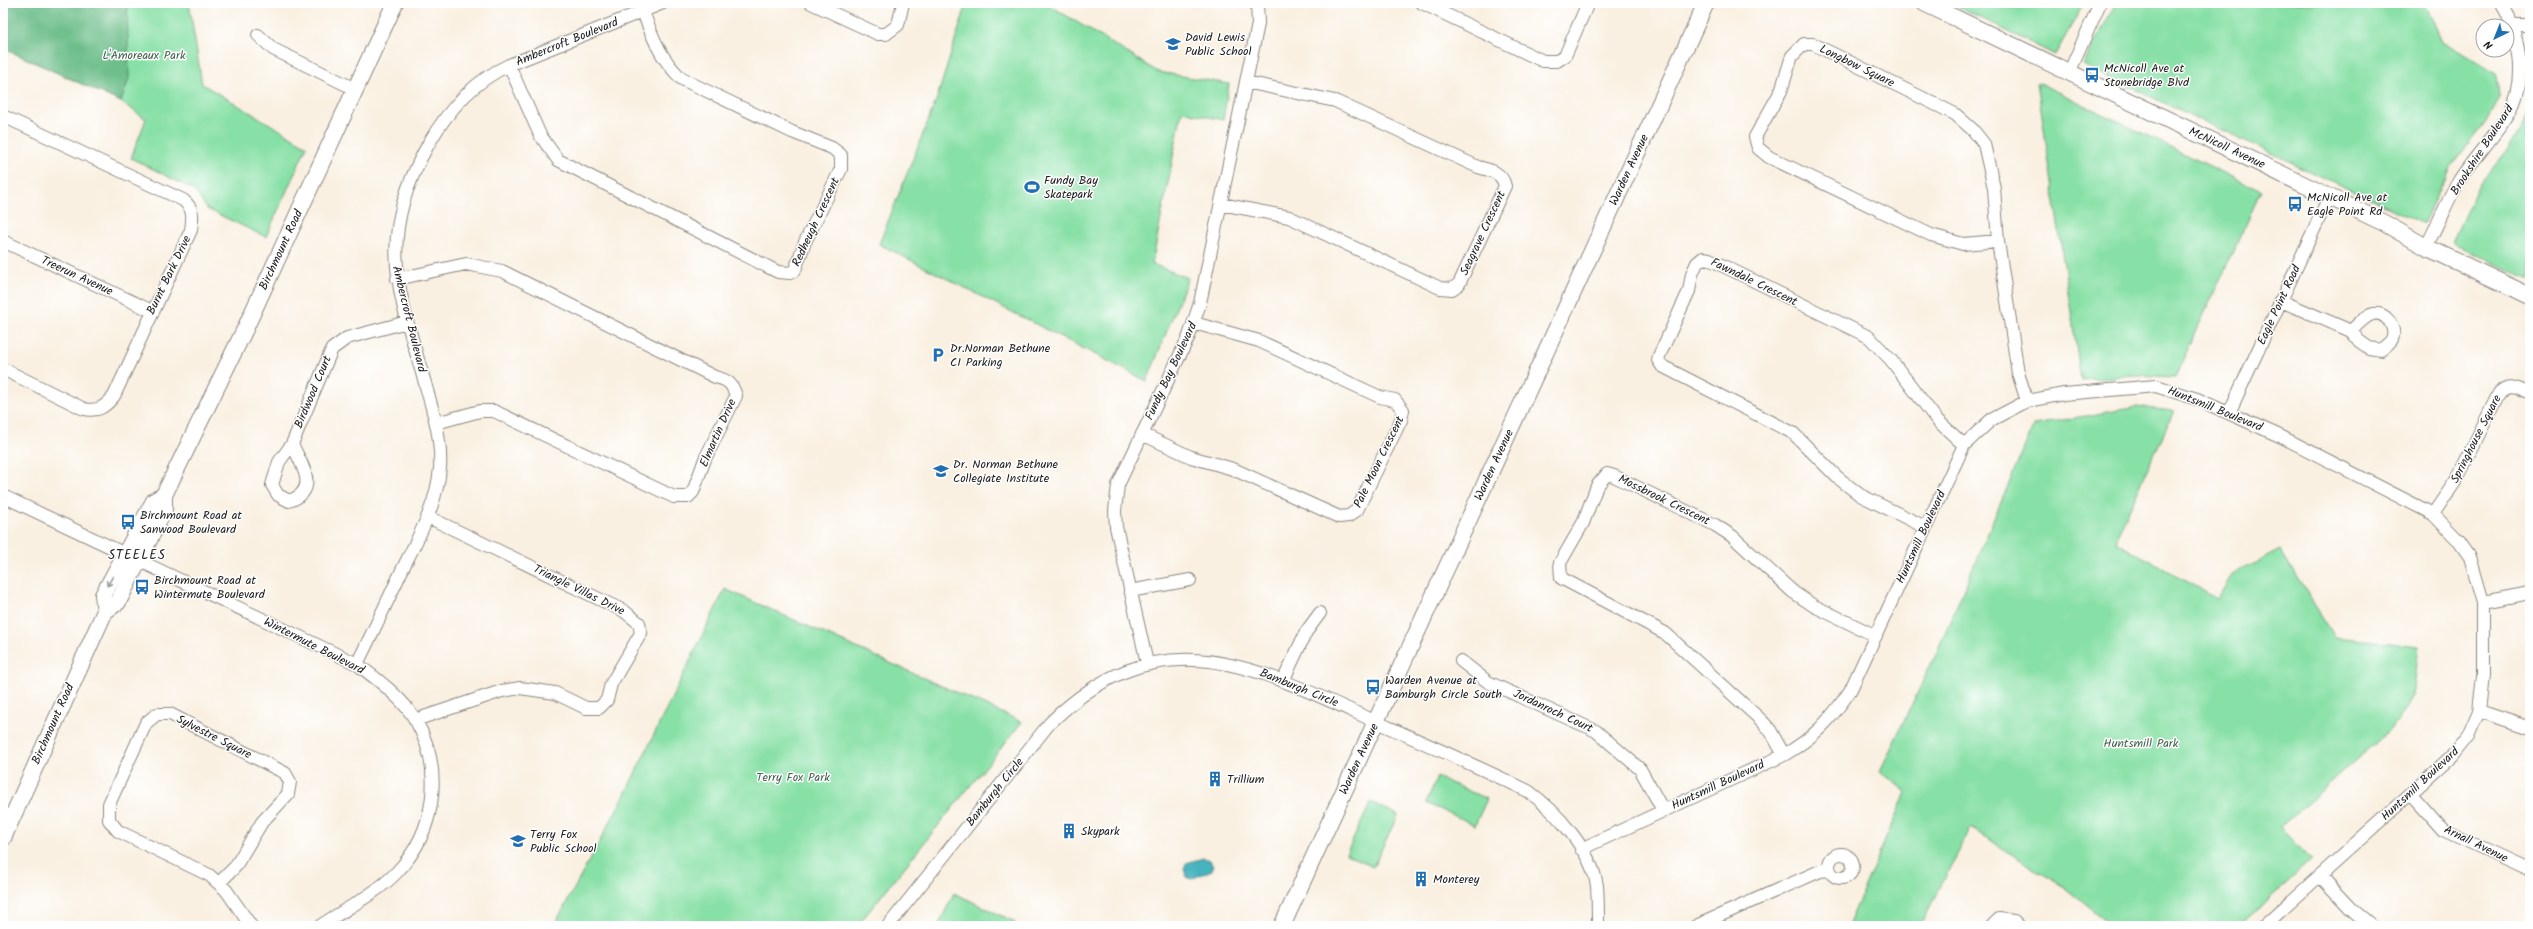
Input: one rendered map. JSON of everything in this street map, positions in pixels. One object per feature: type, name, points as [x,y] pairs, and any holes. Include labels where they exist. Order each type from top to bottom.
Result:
[{"type":"main road","name":"Birchmount Road","points":[[3,838],[105,611],[103,595],[133,557],[164,510],[164,495],[245,329],[354,89],[395,3]]},
{"type":"main road","name":"Warden Avenue","points":[[1282,926],[1706,3]]},
{"type":"main road","name":"McNicoll Avenue","points":[[1924,3],[2329,197],[2426,247],[2530,296]]},
{"type":"street","name":"Ambercroft Boulevard","points":[[358,664],[428,517],[440,471],[436,422],[407,322],[397,279],[395,253],[398,219],[425,151],[446,117],[459,100],[487,78],[509,66],[663,3]]},
{"type":"street","points":[[811,3],[878,34],[886,34],[898,25],[903,3]]},
{"type":"street","name":"Fundy Bay Boulevard","points":[[1148,663],[1116,527],[1115,511],[1120,480],[1194,323],[1221,204],[1258,24],[1257,3]]},
{"type":"street","points":[[1422,3],[1542,61],[1557,62],[1565,56],[1588,3]]},
{"type":"street","points":[[2069,73],[2100,3]]},
{"type":"street","name":"Brookshire Boulevard","points":[[2502,3],[2510,18]]},
{"type":"street","name":"Redheugh Crescent","points":[[509,66],[540,135],[558,160],[778,272],[790,273],[796,270],[805,242],[841,169],[841,155],[832,148],[792,132],[682,79],[669,67],[658,50],[643,12]]},
{"type":"street","points":[[2515,25],[2530,25]]},
{"type":"street","points":[[258,35],[273,49],[354,89]]},
{"type":"street","name":"Brookshire Boulevard","points":[[2426,247],[2457,184],[2509,112],[2519,87],[2520,60],[2515,35]]},
{"type":"street","name":"Longbow Square","points":[[1998,241],[1963,244],[1931,235],[1769,157],[1758,148],[1755,137],[1776,104],[1792,56],[1800,46],[1813,44],[1961,118],[1984,144],[1988,156],[1994,188],[1998,241],[2018,373],[2027,401]]},
{"type":"street","name":"Seagrave Crescent","points":[[1221,204],[1289,217],[1440,288],[1452,289],[1459,284],[1467,270],[1505,186],[1500,175],[1494,171],[1478,167],[1352,107],[1316,95],[1246,82]]},
{"type":"street","name":"Burnt Bark Drive","points":[[3,116],[183,200],[191,208],[194,215],[191,230],[152,311],[114,396],[106,406],[99,409],[84,409],[3,369]]},
{"type":"street","name":"Eagle Point Road","points":[[2229,413],[2329,197]]},
{"type":"street","name":"Treerun Avenue","points":[[3,241],[152,311]]},
{"type":"street","name":"Fawndale Crescent","points":[[1925,527],[1860,495],[1837,477],[1793,433],[1662,366],[1658,360],[1659,356],[1689,291],[1692,274],[1697,263],[1703,258],[1709,259],[1869,337],[1891,360],[1937,420],[1964,445]]},
{"type":"street","name":"Elmartin Drive","points":[[397,279],[466,264],[502,271],[715,377],[726,380],[733,386],[736,396],[705,459],[694,492],[688,497],[681,498],[674,497],[494,411],[480,411],[436,422]]},
{"type":"street","points":[[2281,301],[2351,331]]},
{"type":"street","name":"Birdwood Court","points":[[292,444],[332,349],[347,338],[407,322]]},
{"type":"street","name":"Pale Moon Crescent","points":[[1142,434],[1191,457],[1233,468],[1339,516],[1349,516],[1357,510],[1401,420],[1403,410],[1395,400],[1380,397],[1259,341],[1194,323]]},
{"type":"street","name":"Huntsmill Boulevard","points":[[1581,849],[1784,755],[1804,743],[1831,719],[1850,691],[1964,445],[1991,420],[2027,401],[2064,394],[2156,386],[2177,391],[2229,413],[2328,459],[2338,467],[2433,514],[2458,540],[2470,557],[2484,602],[2483,676],[2479,711],[2468,736],[2452,756],[2264,926]]},
{"type":"street","name":"Springhouse Square","points":[[2433,514],[2457,480],[2499,393],[2508,386],[2513,386],[2530,394]]},
{"type":"street","name":"Mossbrook Crescent","points":[[1784,755],[1774,735],[1762,720],[1665,633],[1561,578],[1560,563],[1583,523],[1597,486],[1607,474],[1614,476],[1715,525],[1732,536],[1793,592],[1814,606],[1876,636]]},
{"type":"street","name":"Wintermute Boulevard","points":[[3,496],[358,664],[393,694],[415,720],[428,749],[434,783],[427,822],[422,837],[412,855],[396,874],[320,926]]},
{"type":"street","name":"Triangle Villas Drive","points":[[415,720],[502,691],[520,688],[555,693],[586,708],[599,708],[607,700],[611,684],[641,633],[639,622],[633,616],[428,517]]},
{"type":"street","points":[[1130,591],[1190,580]]},
{"type":"street","points":[[2484,602],[2530,593]]},
{"type":"street","points":[[1284,680],[1306,632],[1320,613]]},
{"type":"street","name":"Bamburgh Circle","points":[[888,926],[1054,719],[1069,704],[1094,686],[1148,663],[1192,659],[1227,662],[1284,680],[1528,791],[1543,801],[1563,821],[1581,849],[1596,885],[1598,926]]},
{"type":"street","name":"Jordanroch Court","points":[[1461,661],[1488,682],[1596,731],[1640,769],[1663,810]]},
{"type":"street","points":[[2479,711],[2530,728]]},
{"type":"street","name":"Sylvestre Square","points":[[219,883],[235,867],[262,822],[288,794],[290,782],[285,773],[170,714],[157,714],[146,723],[108,804],[108,820],[118,831],[200,869],[219,883],[232,897],[251,926]]},
{"type":"street","name":"Arnall Avenue","points":[[2411,794],[2443,830],[2530,870]]},
{"type":"street","points":[[1696,926],[1718,922],[1820,871],[1828,870]]},
{"type":"street","points":[[2320,876],[2351,909],[2371,926]]},
{"type":"street","points":[[1992,926],[1999,919],[2014,921],[2019,926]]},
{"type":"green space","name":"L'Amoreaux Park","points":[[3,3],[189,3],[202,84],[307,146],[266,237],[207,209],[194,190],[131,158],[146,119],[121,102],[3,48]]},
{"type":"green space","points":[[3,3],[127,3],[129,78],[121,102],[3,48]]},
{"type":"green space","points":[[967,3],[1046,3],[1158,72],[1229,84],[1223,120],[1182,111],[1152,264],[1188,278],[1147,381],[879,244],[936,101]]},
{"type":"green space","points":[[1951,3],[2084,3],[2055,55]]},
{"type":"green space","points":[[2116,3],[2425,3],[2442,41],[2497,74],[2499,97],[2486,121],[2451,167],[2423,224],[2083,65]]},
{"type":"green space","points":[[2037,82],[2261,191],[2175,377],[2135,375],[2081,380]]},
{"type":"green space","points":[[2530,107],[2530,281],[2452,242],[2478,186],[2522,130]]},
{"type":"green space","name":"Huntsmill Park","points":[[2137,407],[2174,411],[2115,541],[2217,599],[2232,575],[2280,550],[2335,637],[2419,646],[2413,696],[2397,723],[2280,828],[2312,860],[2239,926],[2182,926],[2177,922],[2172,926],[2112,926],[2065,888],[1971,828],[1920,926],[1848,926],[1906,792],[1880,771],[1935,656],[2034,425]]},
{"type":"green space","name":"Terry Fox Park","points":[[725,589],[1022,722],[857,926],[554,926],[623,798]]},
{"type":"green space","points":[[1437,777],[1487,799],[1475,825],[1426,803]]},
{"type":"green space","points":[[1371,802],[1398,815],[1373,867],[1346,854]]},
{"type":"green space","points":[[954,893],[1015,922],[1013,926],[938,926]]},
{"type":"water","points":[[1203,858],[1210,860],[1213,867],[1212,870],[1191,879],[1187,877],[1184,869],[1186,863]]},
{"type":"place","name":"David Lewis Public School","points":[[1173,44]]},
{"type":"place","name":"McNicoll Ave at Stonebridge Blvd","points":[[2092,75]]},
{"type":"place","name":"Fundy Bay Skatepark","points":[[1032,187]]},
{"type":"place","name":"McNicoll Ave at Eagle Point Rd","points":[[2295,204]]},
{"type":"place","name":"Dr.Norman Bethune CI Parking","points":[[938,355]]},
{"type":"place","name":"Dr. Norman Bethune Collegiate Institute","points":[[941,471]]},
{"type":"place","name":"Birchmount Road at Sanwood Boulevard","points":[[128,522]]},
{"type":"place","name":"Birchmount Road at Wintermute Boulevard","points":[[142,587]]},
{"type":"place","name":"Warden Avenue at Bamburgh Circle South","points":[[1373,687]]},
{"type":"place","name":"Trillium","points":[[1215,779]]},
{"type":"place","name":"Skypark","points":[[1069,831]]},
{"type":"place","name":"Terry Fox Public School","points":[[518,841]]},
{"type":"place","name":"Monterey","points":[[1421,879]]},
{"type":"district","name":"STEELES","points":[[137,555]]}]
